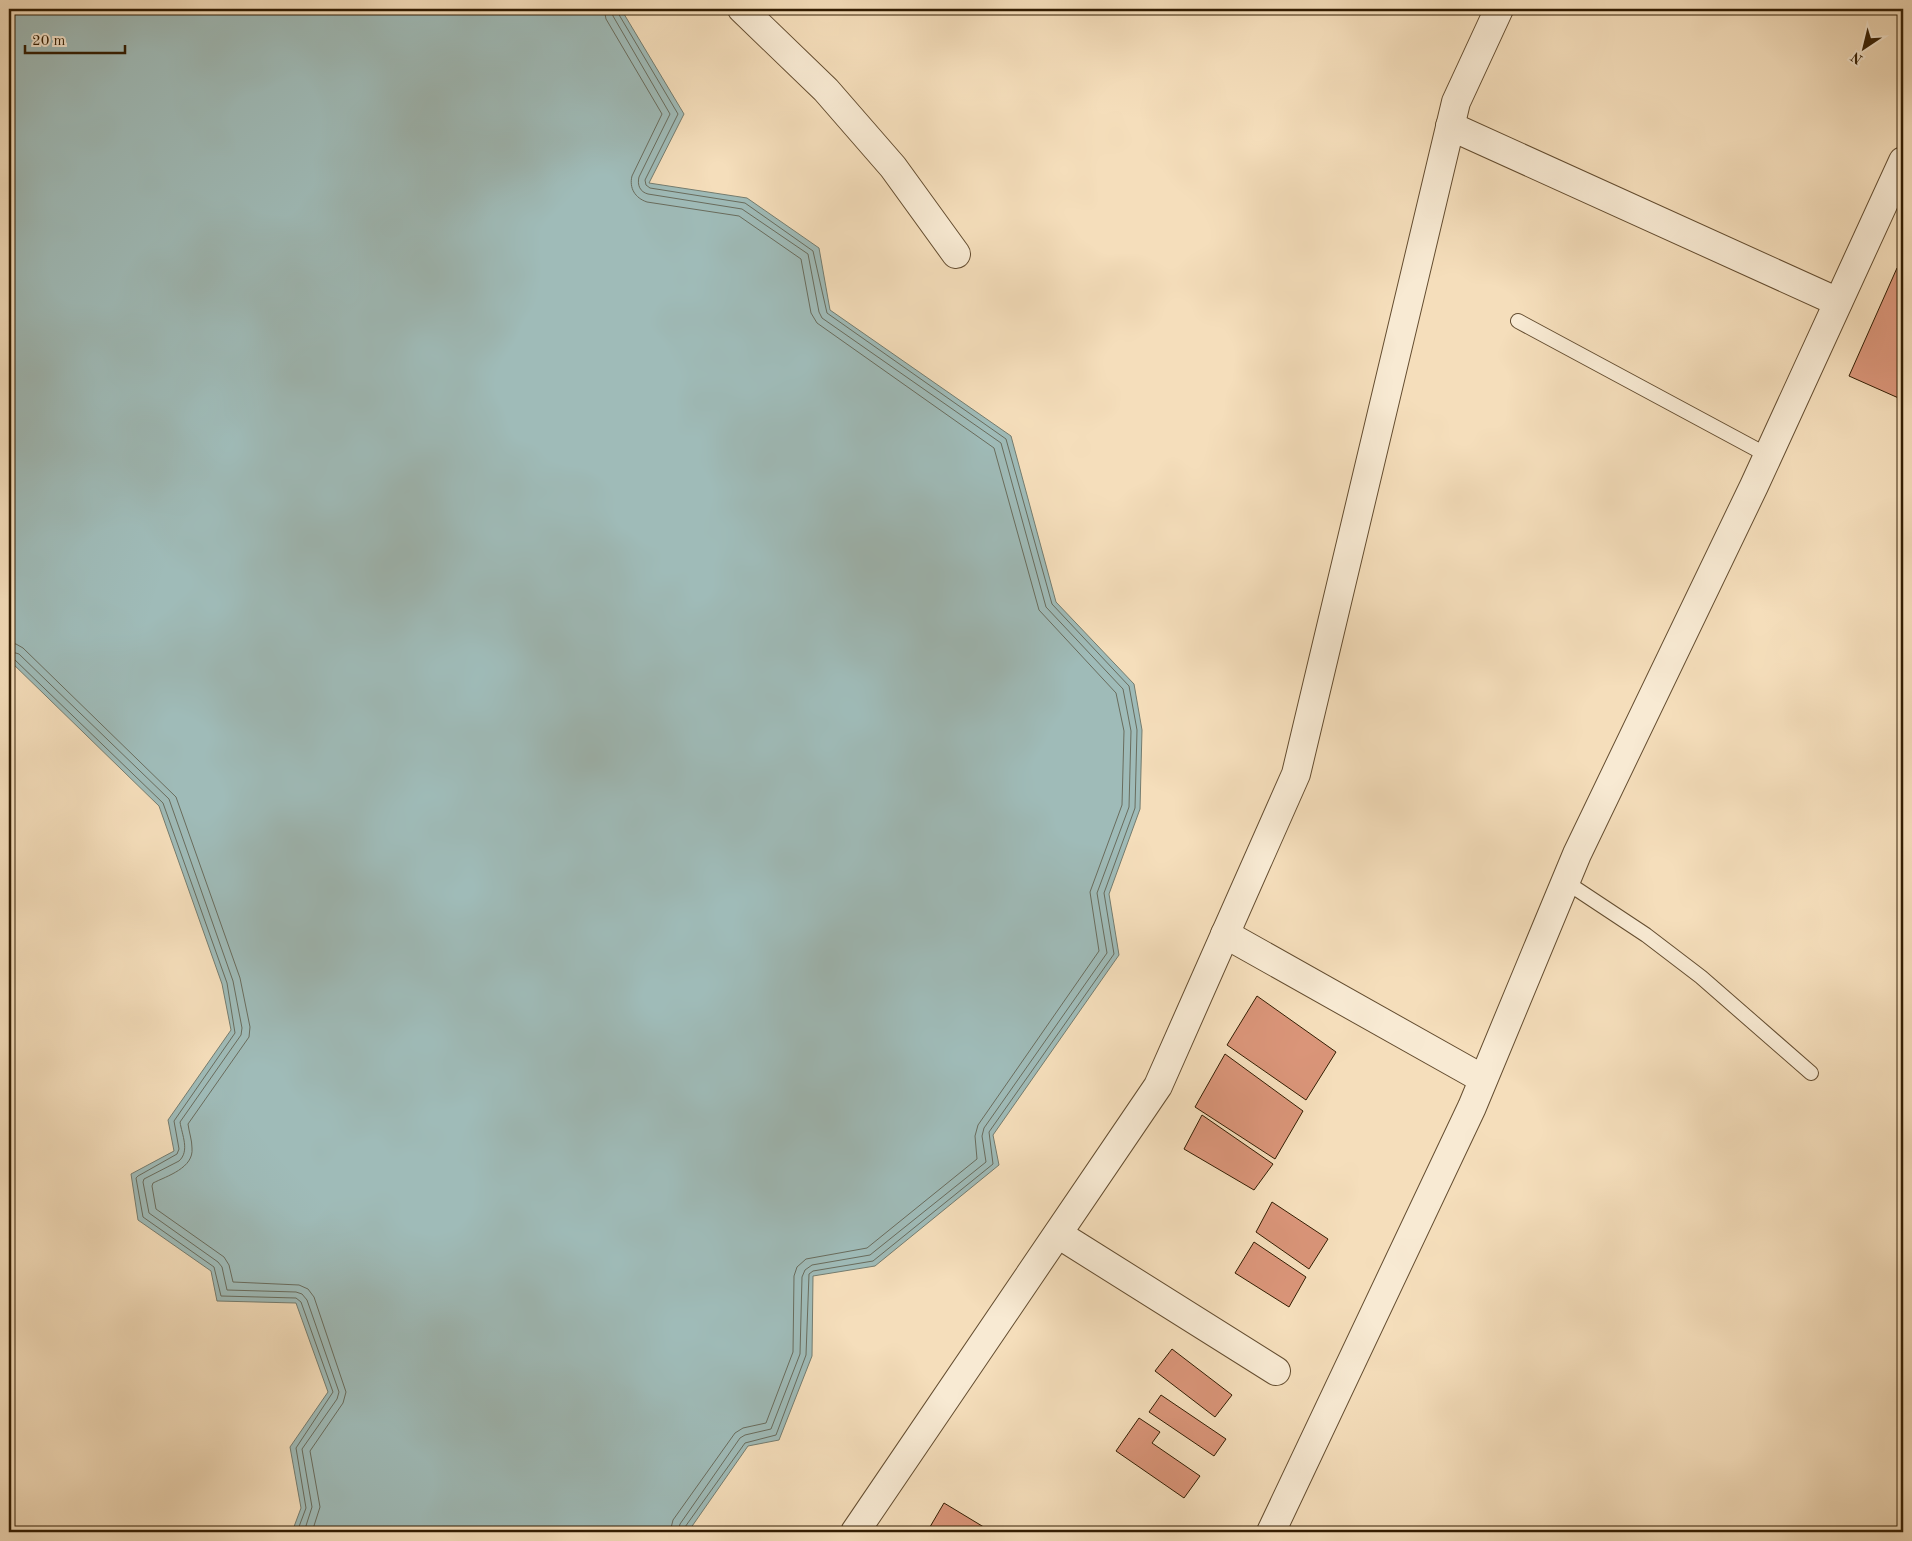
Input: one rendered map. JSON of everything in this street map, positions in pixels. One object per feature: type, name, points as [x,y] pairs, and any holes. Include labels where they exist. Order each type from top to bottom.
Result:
[{"type":"street","points":[[742,9],[832,97],[893,167],[956,254]]},
{"type":"street","points":[[855,1532],[1158,1086],[1296,774],[1456,102],[1499,9]]},
{"type":"street","points":[[1450,126],[1838,302]]},
{"type":"street","points":[[1271,1532],[1483,1080],[1577,854],[1768,455],[1903,161]]},
{"type":"street","points":[[1225,934],[1483,1080]]},
{"type":"street","points":[[1058,1234],[1276,1371]]},
{"type":"lane","points":[[1518,321],[1768,455]]},
{"type":"lane","points":[[1566,882],[1646,936],[1701,977],[1811,1073]]},
{"type":"water","points":[[9,9],[621,9],[684,114],[649,183],[747,198],[819,248],[830,310],[1011,436],[1056,602],[1134,684],[1142,730],[1140,809],[1109,894],[1119,955],[993,1135],[999,1165],[875,1266],[813,1276],[812,1356],[779,1440],[748,1446],[688,1532],[292,1532],[301,1508],[290,1447],[328,1392],[296,1303],[217,1301],[211,1271],[138,1220],[131,1174],[174,1151],[168,1120],[231,1030],[222,984],[159,806],[9,660]]},
{"type":"building","points":[[1897,268],[1903,271],[1903,400],[1849,376]]},
{"type":"building","points":[[1257,996],[1336,1052],[1306,1100],[1227,1045]]},
{"type":"building","points":[[1225,1054],[1303,1111],[1275,1159],[1195,1107]]},
{"type":"building","points":[[1202,1115],[1273,1164],[1254,1190],[1184,1149]]},
{"type":"building","points":[[1272,1202],[1328,1239],[1309,1269],[1256,1232]]},
{"type":"building","points":[[1254,1242],[1306,1277],[1289,1307],[1235,1273]]},
{"type":"building","points":[[1172,1349],[1232,1395],[1215,1417],[1155,1371]]},
{"type":"building","points":[[1161,1395],[1226,1439],[1214,1456],[1149,1412]]},
{"type":"building","points":[[1139,1418],[1160,1432],[1152,1443],[1200,1476],[1184,1498],[1116,1451]]},
{"type":"building","points":[[944,1503],[992,1532],[927,1532]]}]
